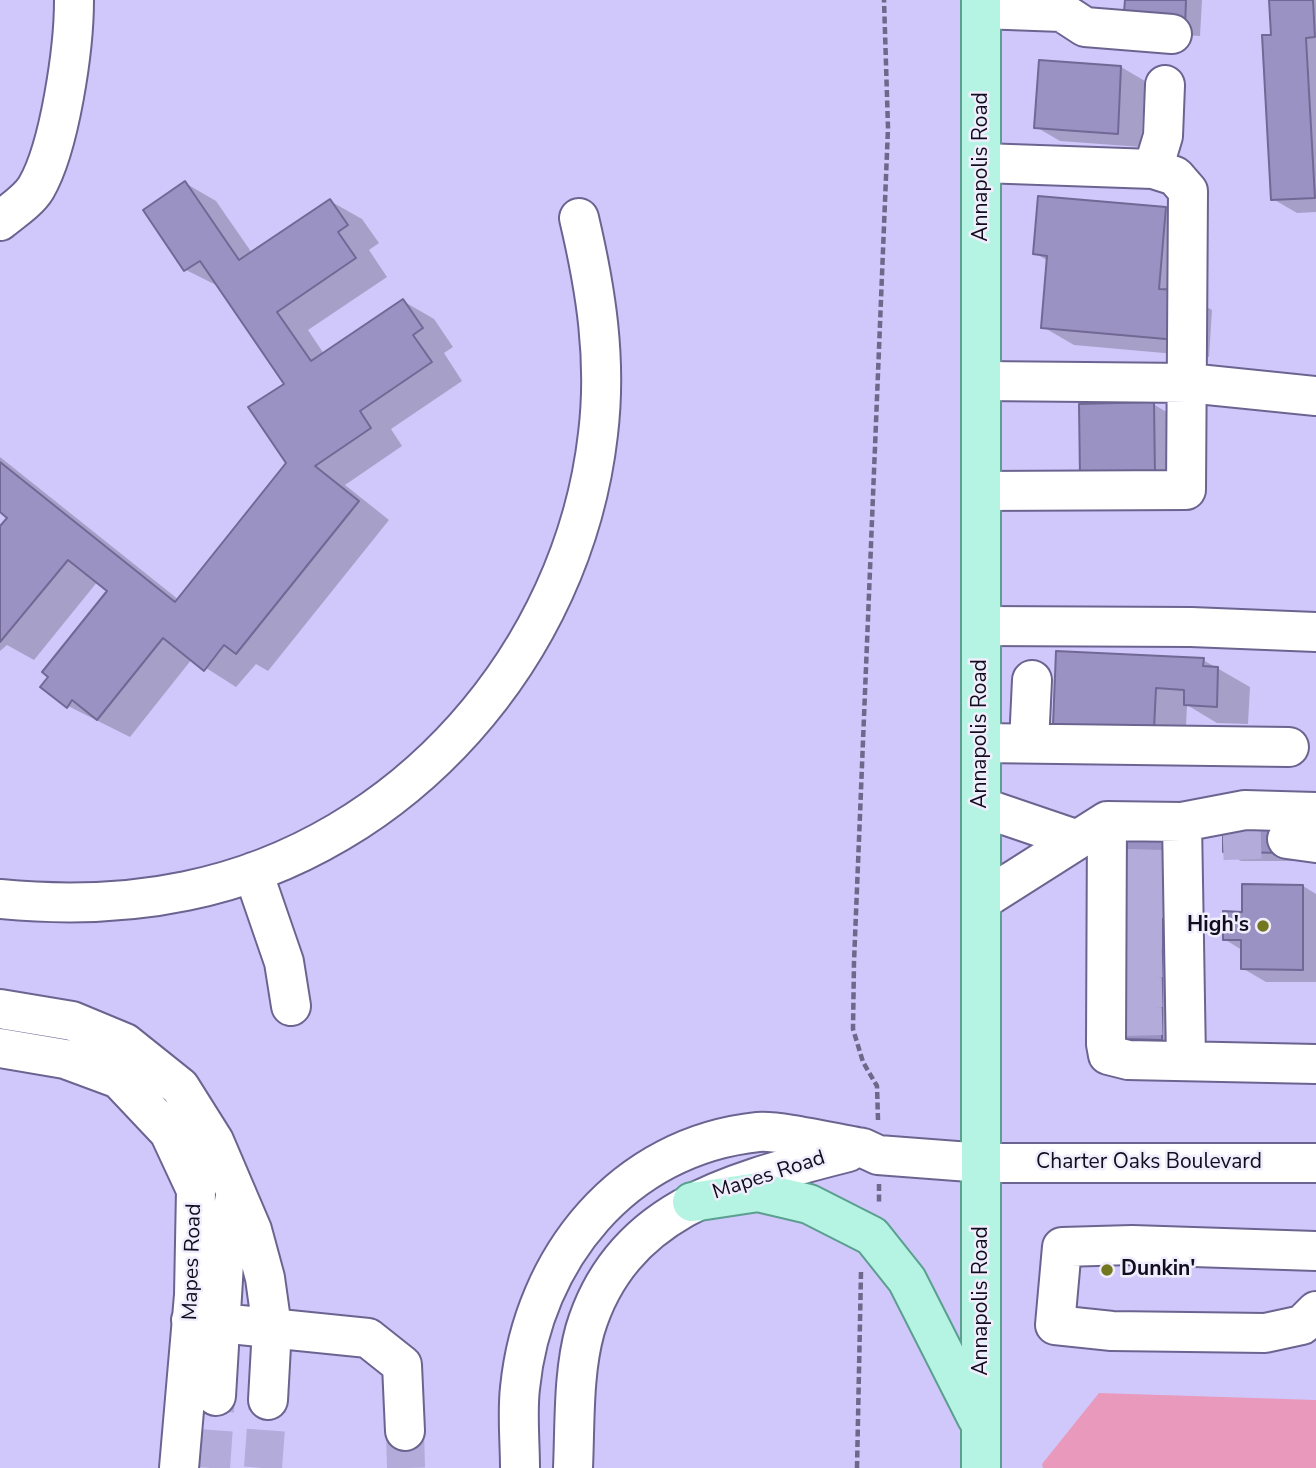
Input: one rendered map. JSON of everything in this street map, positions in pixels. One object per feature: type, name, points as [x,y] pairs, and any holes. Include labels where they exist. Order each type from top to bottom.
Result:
[{"type":"main road","name":"Annapolis Road","points":[[981,5],[981,1468]]},
{"type":"main road","points":[[692,1202],[758,1192],[809,1204],[872,1236],[907,1280],[981,1425]]},
{"type":"street","points":[[0,220],[34,191],[46,169],[73,33],[74,0]]},
{"type":"street","points":[[981,5],[1062,12],[1085,27],[1172,34]]},
{"type":"street","points":[[1153,169],[1163,136],[1165,85]]},
{"type":"street","points":[[982,163],[1153,169],[1175,176],[1188,191],[1186,490],[982,491]]},
{"type":"street","points":[[0,899],[114,902],[188,891],[253,872],[349,825],[438,757],[497,690],[547,609],[581,519],[598,434],[600,328],[593,279],[579,218]]},
{"type":"street","points":[[982,381],[1188,383],[1316,396]]},
{"type":"street","points":[[982,626],[1191,626],[1316,632]]},
{"type":"street","points":[[1029,743],[1032,680]]},
{"type":"street","points":[[981,743],[1289,747]]},
{"type":"street","points":[[981,807],[1091,830]]},
{"type":"street","points":[[1316,812],[1245,810],[1147,935],[1108,1055],[1128,1060],[1316,1064]]},
{"type":"street","points":[[981,901],[1091,830]]},
{"type":"street","points":[[1091,830],[1147,935],[1186,1060]]},
{"type":"street","points":[[1091,830],[1147,935]]},
{"type":"street","points":[[1147,935],[1223,841]]},
{"type":"street","points":[[253,872],[285,962],[291,1006]]},
{"type":"street","name":"Mapes Road","points":[[0,1009],[72,1021],[125,1043],[180,1087],[214,1141],[235,1197],[252,1230],[265,1278],[233,1324],[179,1468]]},
{"type":"street","name":"Mapes Road","points":[[0,1048],[65,1059],[119,1079],[169,1132],[196,1190],[233,1324],[242,1400],[233,1324]]},
{"type":"street","name":"Mapes Road","points":[[520,1468],[520,1388],[532,1329],[548,1281],[587,1222],[617,1191],[667,1156],[710,1142],[760,1132],[863,1148],[878,1155],[982,1163]]},
{"type":"street","name":"Mapes Road","points":[[573,1468],[577,1384],[585,1332],[598,1296],[622,1260],[649,1230],[692,1202],[754,1177],[863,1148]]},
{"type":"street","name":"Charter Oaks Boulevard","points":[[982,1163],[1316,1163]]},
{"type":"street","points":[[1316,1251],[1132,1244],[1062,1247],[1055,1325],[1112,1331],[1265,1333],[1302,1325],[1316,1311]]},
{"type":"street","points":[[233,1324],[368,1338],[402,1365],[405,1431]]},
{"type":"path","points":[[877,1086],[857,1048],[853,1029],[853,989],[888,128],[884,0]]},
{"type":"path","points":[[857,1468],[859,1276]]},
{"type":"shaded area","points":[[1099,1393],[1316,1400],[1316,1468],[1043,1468],[1042,1464]]},
{"type":"building","points":[[1125,0],[1186,0],[1185,28],[1123,23]]},
{"type":"building","points":[[1269,0],[1313,0],[1315,37],[1306,38],[1315,198],[1271,200],[1262,35],[1271,35]]},
{"type":"building","points":[[1039,60],[1121,66],[1118,134],[1034,128]]},
{"type":"building","points":[[185,181],[239,260],[330,199],[348,225],[338,232],[356,258],[277,312],[311,361],[403,299],[423,328],[413,335],[432,362],[360,411],[371,428],[315,466],[359,501],[236,654],[224,645],[204,671],[163,638],[97,720],[72,700],[67,708],[40,687],[48,677],[42,672],[107,591],[68,560],[0,642],[0,526],[7,518],[0,512],[0,462],[175,602],[286,463],[248,407],[284,384],[200,261],[184,271],[143,210]]},
{"type":"building","points":[[1038,196],[1166,207],[1159,289],[1181,290],[1177,340],[1041,328],[1047,256],[1033,254]]},
{"type":"building","points":[[1154,402],[1155,475],[1080,476],[1079,404]]},
{"type":"building","points":[[1056,651],[1204,658],[1203,666],[1218,667],[1217,707],[1184,705],[1184,690],[1156,688],[1154,729],[1053,725]]},
{"type":"building","points":[[1244,821],[1287,822],[1287,853],[1223,852],[1223,831],[1244,831]]},
{"type":"building","name":"High's","points":[[1127,838],[1163,839],[1162,1040],[1125,1039]]},
{"type":"building","name":"High's","points":[[1242,884],[1303,885],[1303,970],[1241,969],[1241,940],[1223,940],[1223,911],[1242,912]]},
{"type":"tunnel","points":[[1223,841],[1287,839]]},
{"type":"tunnel","points":[[1127,868],[1163,869]]},
{"type":"tunnel","points":[[1126,899],[1163,899]]},
{"type":"tunnel","points":[[1126,930],[1162,930]]},
{"type":"tunnel","points":[[1126,959],[1162,958]]},
{"type":"tunnel","points":[[1126,989],[1162,988]]},
{"type":"tunnel","points":[[1125,1017],[1162,1016]]},
{"type":"tunnel","points":[[211,1468],[216,1396]]},
{"type":"tunnel","points":[[263,1468],[268,1400]]},
{"type":"tunnel","points":[[405,1431],[406,1468]]},
{"type":"place","name":"High's","points":[[1263,926]]},
{"type":"place","name":"Dunkin'","points":[[1107,1270]]}]
